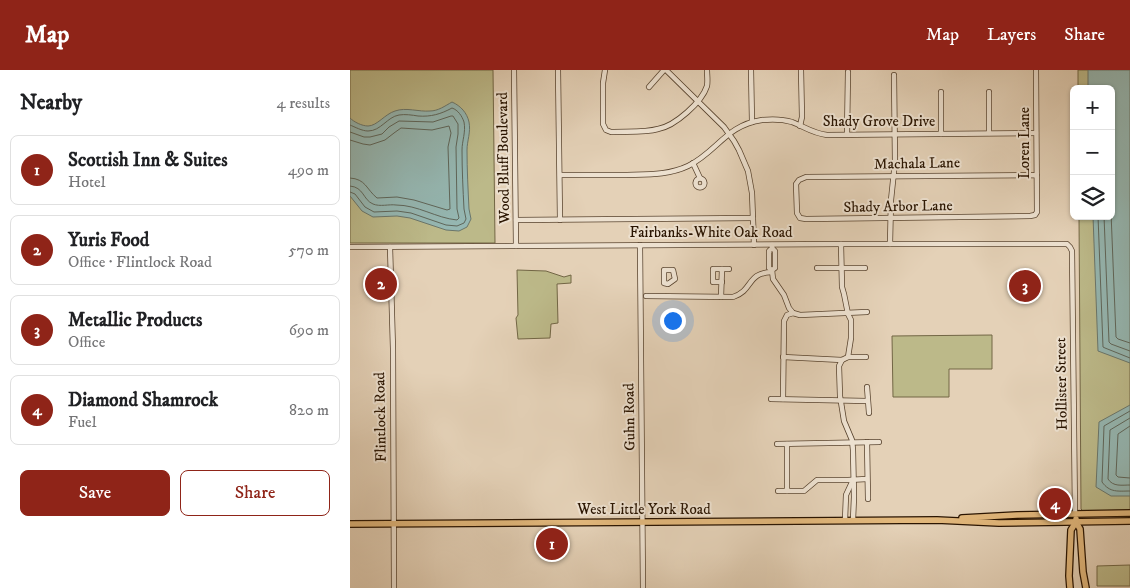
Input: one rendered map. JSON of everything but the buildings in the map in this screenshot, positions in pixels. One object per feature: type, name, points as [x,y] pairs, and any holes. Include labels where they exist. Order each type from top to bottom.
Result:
[{"type":"main road","name":"West Little York Road","points":[[937,520],[1008,515],[1130,513]]},
{"type":"main road","name":"Hollister Street","points":[[1075,514],[1080,530],[1086,588]]},
{"type":"main road","name":"West Little York Road","points":[[350,524],[845,520],[937,520],[999,523],[1130,521]]},
{"type":"main road","name":"Hollister Street","points":[[1070,588],[1071,530],[1076,522]]},
{"type":"street","name":"Wood Bluff Boulevard","points":[[514,70],[516,246]]},
{"type":"street","points":[[558,70],[560,220]]},
{"type":"street","points":[[605,70],[603,78],[603,124],[606,130],[611,132],[664,128],[678,120],[704,93],[707,70]]},
{"type":"street","points":[[649,87],[665,70],[729,133],[748,171],[752,193],[754,245]]},
{"type":"street","points":[[751,70],[752,122]]},
{"type":"street","points":[[800,126],[802,117],[801,70]]},
{"type":"street","name":"Loren Lane","points":[[1035,215],[1037,212],[1036,71]]},
{"type":"street","points":[[847,134],[848,72]]},
{"type":"street","points":[[890,244],[890,218],[895,162],[894,75]]},
{"type":"street","points":[[941,92],[941,134]]},
{"type":"street","points":[[989,92],[989,133]]},
{"type":"street","name":"Shady Grove Drive","points":[[560,175],[657,174],[680,169],[693,163],[729,133],[752,122],[778,119],[788,121],[812,132],[827,135],[1036,133]]},
{"type":"street","points":[[693,163],[700,178]]},
{"type":"street","name":"Machala Lane","points":[[799,180],[806,177],[1037,175]]},
{"type":"street","name":"Shady Arbor Lane","points":[[799,180],[796,184],[797,211],[800,218],[806,219],[1035,215]]},
{"type":"street","points":[[516,220],[753,218]]},
{"type":"street","name":"Fairbanks-White Oak Road","points":[[350,247],[754,245],[772,247],[842,244],[1062,243],[1070,246]]},
{"type":"street","points":[[842,244],[842,287],[851,320],[848,357]]},
{"type":"street","name":"Guhn Road","points":[[640,245],[643,588]]},
{"type":"street","name":"Hollister Street","points":[[1070,246],[1072,251],[1075,514]]},
{"type":"street","name":"Flintlock Road","points":[[390,247],[393,349],[394,588]]},
{"type":"street","points":[[772,247],[775,251],[775,268],[772,271],[773,279],[793,313]]},
{"type":"street","points":[[817,268],[865,268]]},
{"type":"street","points":[[722,282],[713,282],[713,269],[729,269]]},
{"type":"street","points":[[722,269],[722,297]]},
{"type":"street","points":[[646,296],[733,297],[745,291],[755,276],[772,271]]},
{"type":"street","points":[[664,284],[664,296]]},
{"type":"street","points":[[783,399],[784,322],[787,315],[793,313],[800,315],[867,312]]},
{"type":"street","points":[[783,357],[842,360],[848,357],[866,357]]},
{"type":"street","points":[[842,360],[839,366],[840,401],[844,421],[853,443],[853,520]]},
{"type":"street","points":[[867,387],[869,413]]},
{"type":"street","points":[[770,399],[868,401]]},
{"type":"street","points":[[867,442],[868,500]]},
{"type":"street","points":[[777,444],[879,442]]},
{"type":"street","points":[[787,444],[787,491]]},
{"type":"street","points":[[845,520],[846,495],[854,479]]},
{"type":"street","points":[[778,491],[804,490],[817,480],[867,479]]},
{"type":"shaded area","points":[[350,70],[493,70],[495,243],[350,243]]},
{"type":"shaded area","points":[[1078,70],[1130,70],[1130,510],[1083,511],[1081,509],[1079,220],[1115,220],[1115,85],[1078,85]]},
{"type":"shaded area","points":[[517,270],[546,271],[564,277],[571,275],[571,283],[557,284],[558,323],[551,324],[550,338],[518,339],[516,318],[518,315]]},
{"type":"shaded area","points":[[992,335],[992,369],[949,369],[949,397],[893,397],[892,336]]},
{"type":"shaded area","points":[[1130,565],[1130,586],[1097,586],[1097,566]]},
{"type":"water","points":[[1088,70],[1130,70],[1130,363],[1098,351],[1093,220],[1115,220],[1115,85],[1088,85]]},
{"type":"water","points":[[452,102],[463,110],[468,119],[469,126],[467,157],[471,219],[467,227],[459,231],[446,230],[410,218],[397,216],[373,217],[362,211],[350,196],[350,118],[366,126],[378,122],[395,111],[404,109],[433,111]]},
{"type":"water","points":[[1130,405],[1130,496],[1111,496],[1096,487],[1099,422]]},
{"type":"place","name":"Yuris Food","points":[[381,284]]},
{"type":"place","name":"Metallic Products","points":[[1025,286]]},
{"type":"place","name":"Diamond Shamrock","points":[[1055,504]]},
{"type":"place","name":"Scottish Inn & Suites","points":[[552,544]]}]
